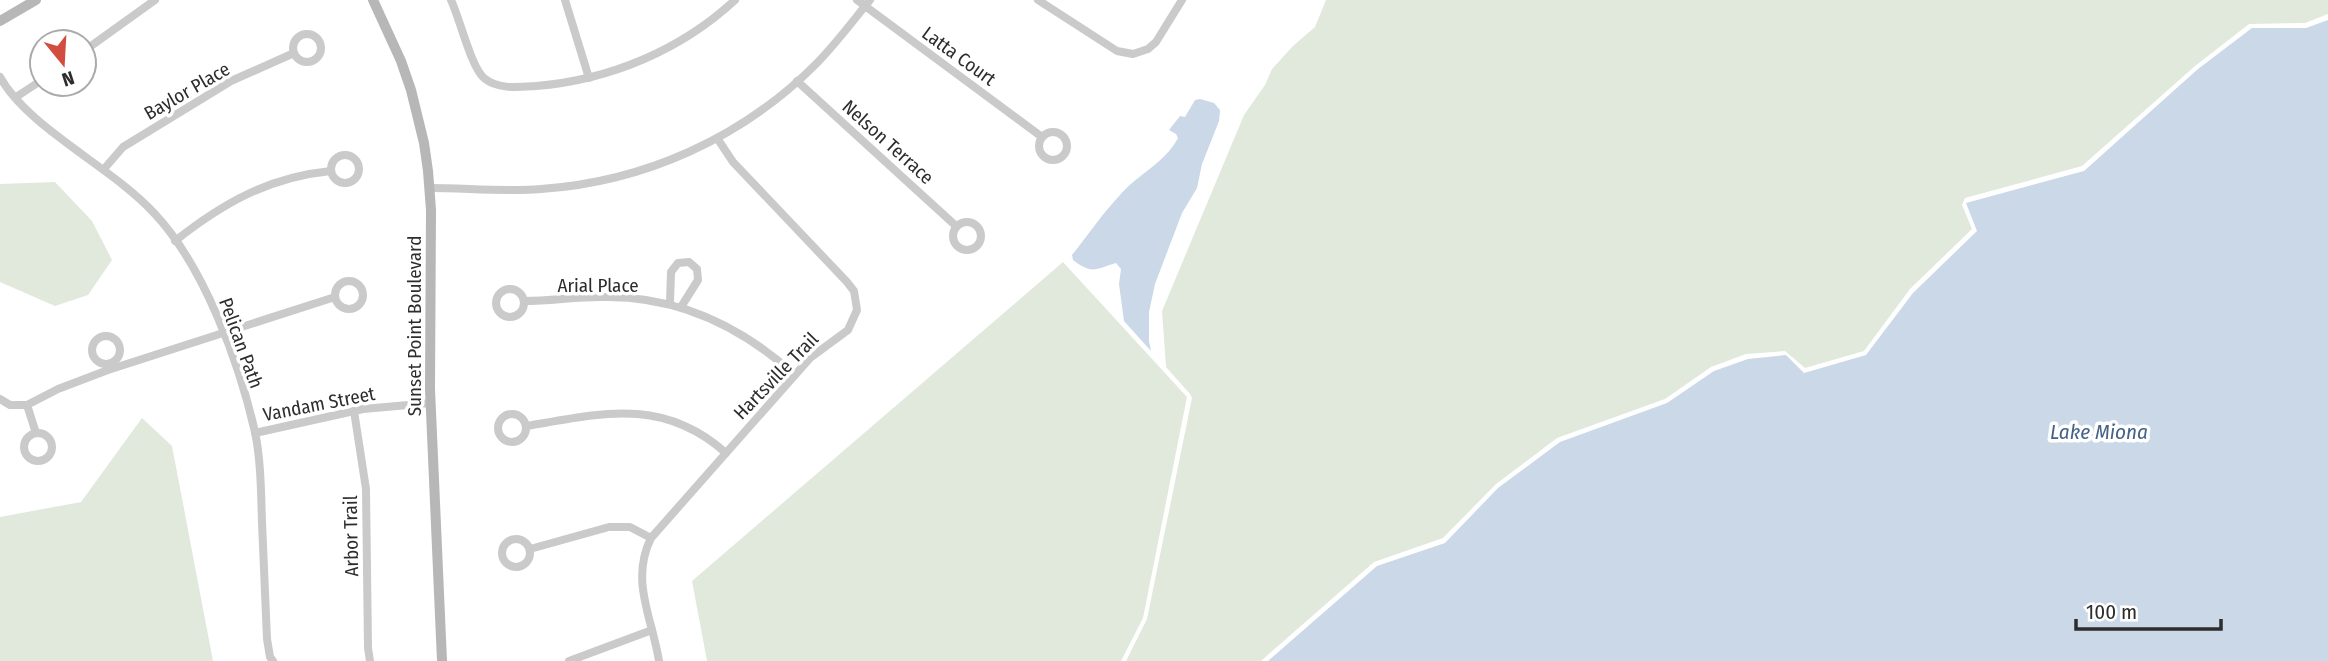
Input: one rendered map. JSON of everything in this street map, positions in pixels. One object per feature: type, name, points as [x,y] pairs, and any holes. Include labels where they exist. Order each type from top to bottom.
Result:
[{"type":"street","points":[[0,22],[36,0]]},
{"type":"street","points":[[98,41],[155,0]]},
{"type":"street","name":"Sunset Point Boulevard","points":[[373,0],[411,90],[424,143],[429,188],[431,402],[442,661]]},
{"type":"street","points":[[451,0],[474,63],[486,80],[504,86],[527,87],[589,78],[648,58],[682,40],[735,0]]},
{"type":"street","points":[[565,0],[589,78]]},
{"type":"street","name":"Latta Court","points":[[857,0],[867,3],[1042,137]]},
{"type":"street","points":[[1038,0],[1117,51],[1133,54],[1148,50],[1156,42],[1182,0]]},
{"type":"street","points":[[429,188],[539,189],[602,181],[660,163],[717,138],[768,106],[830,49],[867,3]]},
{"type":"street","name":"Baylor Place","points":[[104,169],[123,147],[220,88],[294,53]]},
{"type":"street","name":"Pelican Path","points":[[0,77],[48,128],[104,169],[156,214],[191,264],[225,332],[255,433],[261,484],[267,639],[273,661]]},
{"type":"street","name":"Nelson Terrace","points":[[797,82],[957,226]]},
{"type":"street","points":[[16,97],[28,89]]},
{"type":"street","name":"Hartsville Trail","points":[[659,661],[641,578],[644,553],[651,538],[795,375],[824,346],[848,330],[857,310],[854,291],[739,169],[717,138]]},
{"type":"street","points":[[175,242],[200,221],[238,198],[277,181],[331,171]]},
{"type":"street","points":[[670,303],[671,272],[678,263],[689,262],[697,269],[698,280],[681,307]]},
{"type":"street","points":[[0,399],[10,405],[27,405],[58,388],[112,366],[335,297]]},
{"type":"street","name":"Arial Place","points":[[525,302],[600,297],[670,303],[721,323],[753,341],[795,375]]},
{"type":"street","name":"Vandam Street","points":[[255,433],[354,411],[431,402]]},
{"type":"street","points":[[27,405],[36,433]]},
{"type":"street","name":"Arbor Trail","points":[[354,411],[366,489],[370,661]]},
{"type":"street","points":[[527,426],[593,415],[640,413],[680,423],[713,441],[726,453]]},
{"type":"street","points":[[530,549],[609,527],[630,527],[651,538]]},
{"type":"street","points":[[569,661],[652,630]]},
{"type":"shaded area","points":[[1326,0],[2328,0],[2328,14],[2305,23],[2249,24],[2195,66],[2082,166],[1965,198],[1962,205],[1972,229],[1910,289],[1864,351],[1805,368],[1785,351],[1746,354],[1711,367],[1665,399],[1557,438],[1496,484],[1443,538],[1374,562],[1261,661],[1126,661],[1147,619],[1192,398],[1166,367],[1162,311],[1244,115],[1265,85],[1272,69],[1315,27]]},
{"type":"shaded area","points":[[55,182],[92,221],[112,260],[88,295],[55,306],[0,282],[0,184]]},
{"type":"shaded area","points":[[1063,262],[1187,397],[1143,618],[1121,661],[707,661],[692,581]]},
{"type":"shaded area","points":[[142,418],[172,446],[213,661],[0,661],[0,517],[81,502]]},
{"type":"water","name":"Lake Miona","points":[[2328,20],[2328,661],[1268,661],[1377,566],[1445,543],[1498,488],[1560,442],[1667,403],[1714,371],[1748,359],[1786,355],[1804,373],[1866,355],[1913,293],[1977,231],[1966,203],[2084,171],[2198,69],[2252,28],[2306,28]]},
{"type":"water","points":[[1195,100],[1214,103],[1220,110],[1219,121],[1202,164],[1197,188],[1182,213],[1155,284],[1149,312],[1151,351],[1124,321],[1119,284],[1121,269],[1116,263],[1090,269],[1073,260],[1072,255],[1120,195],[1173,147],[1178,138],[1169,130],[1180,116],[1185,117]]}]
